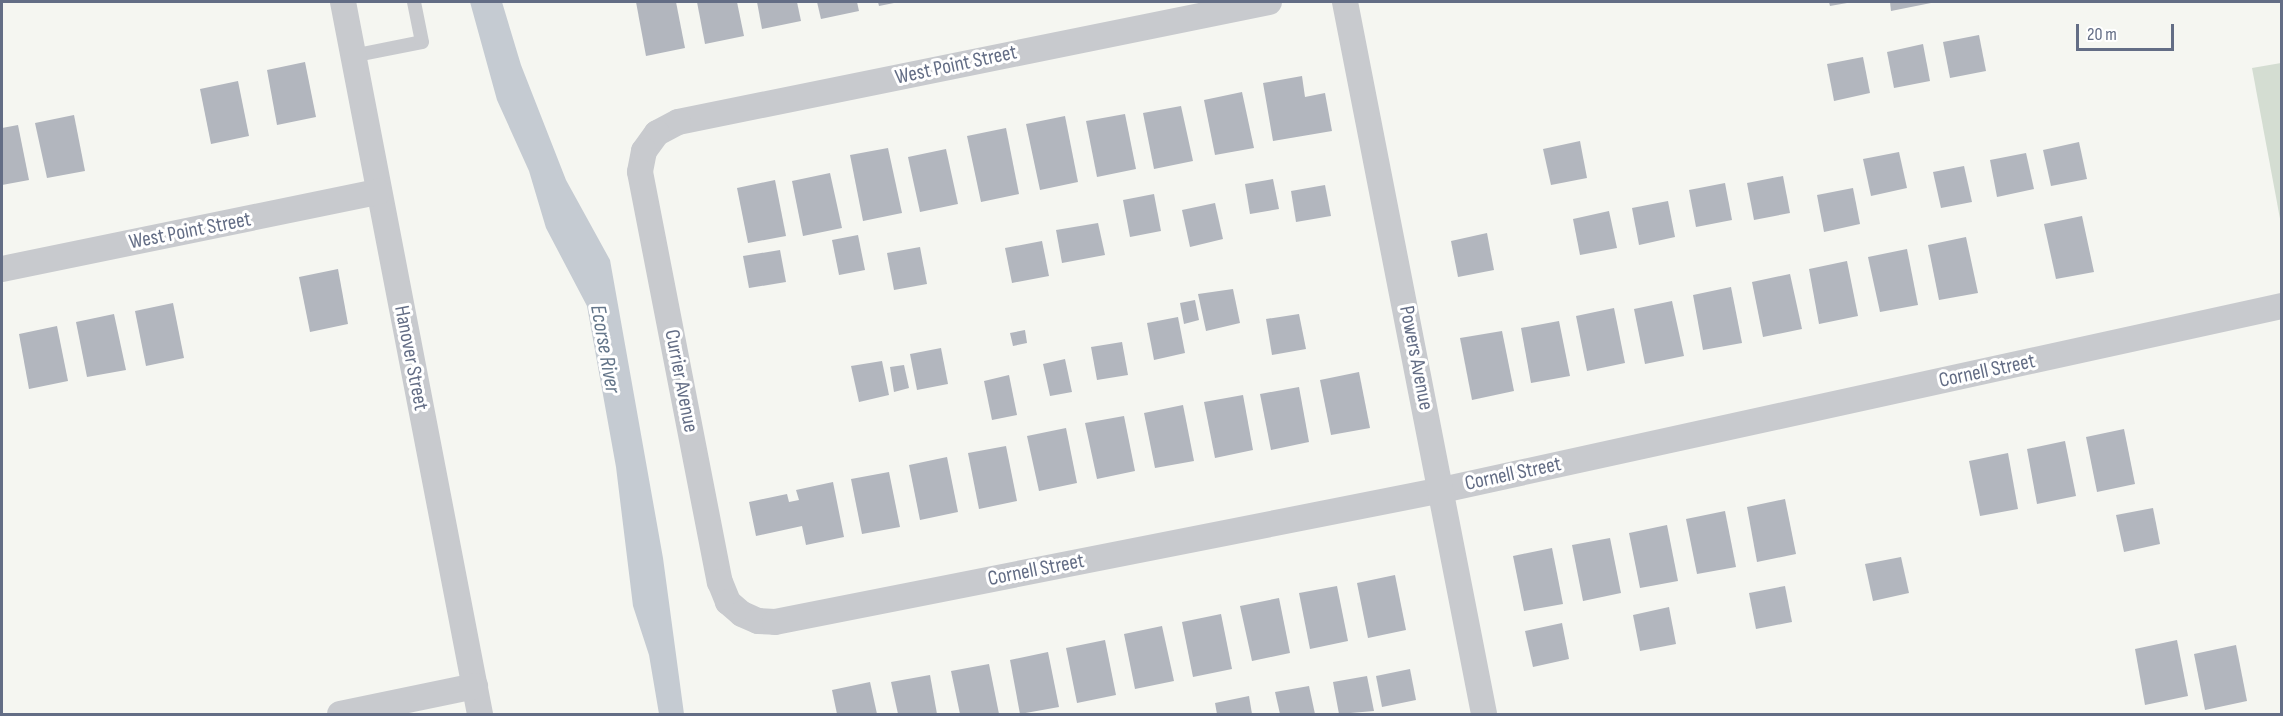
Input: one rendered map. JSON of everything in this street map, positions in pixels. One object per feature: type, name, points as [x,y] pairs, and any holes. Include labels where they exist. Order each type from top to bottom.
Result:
[{"type":"street","name":"Hanover Street","points":[[342,2],[480,714]]},
{"type":"street","name":"West Point Street","points":[[651,142],[657,133],[678,122],[1269,2]]},
{"type":"street","name":"Powers Avenue","points":[[1345,2],[1484,714]]},
{"type":"street","name":"Currier Avenue","points":[[651,142],[645,151],[640,172],[720,582],[729,602],[742,614]]},
{"type":"street","name":"West Point Street","points":[[2,269],[378,192]]},
{"type":"street","name":"Cornell Street","points":[[742,614],[758,621],[776,622],[1442,490],[2282,306]]},
{"type":"street","points":[[340,714],[475,686]]},
{"type":"lane","points":[[352,56],[422,42],[414,2]]},
{"type":"shaded area","points":[[2282,63],[2281,224],[2252,68]]},
{"type":"water","name":"Ecorse River","points":[[470,2],[502,2],[521,65],[566,180],[610,260],[663,558],[684,714],[659,714],[649,655],[633,606],[616,467],[587,306],[546,228],[529,171],[497,100]]},
{"type":"building","points":[[636,2],[676,2],[685,48],[646,56]]},
{"type":"building","points":[[697,2],[737,2],[744,36],[705,44]]},
{"type":"building","points":[[757,2],[797,2],[801,21],[762,29]]},
{"type":"building","points":[[817,2],[857,2],[859,11],[821,19]]},
{"type":"building","points":[[878,2],[894,2],[894,3],[879,6]]},
{"type":"building","points":[[1829,2],[1847,2],[1847,3],[1830,6]]},
{"type":"building","points":[[1890,2],[1931,2],[1931,3],[1891,11]]},
{"type":"building","points":[[1979,35],[1986,71],[1950,78],[1943,42]]},
{"type":"building","points":[[1923,44],[1930,81],[1894,88],[1887,52]]},
{"type":"building","points":[[1863,57],[1870,93],[1834,101],[1827,64]]},
{"type":"building","points":[[305,62],[316,117],[277,125],[267,70]]},
{"type":"building","points":[[1302,76],[1305,97],[1325,93],[1332,131],[1273,141],[1263,83]]},
{"type":"building","points":[[238,81],[249,136],[211,144],[200,89]]},
{"type":"building","points":[[1242,92],[1254,148],[1215,155],[1204,100]]},
{"type":"building","points":[[1181,106],[1193,161],[1154,169],[1143,113]]},
{"type":"building","points":[[1125,114],[1136,169],[1097,177],[1086,121]]},
{"type":"building","points":[[74,115],[85,171],[47,178],[35,123]]},
{"type":"building","points":[[1065,116],[1078,182],[1040,190],[1026,124]]},
{"type":"building","points":[[18,125],[29,180],[2,185],[2,128]]},
{"type":"building","points":[[1006,128],[1019,194],[981,202],[967,136]]},
{"type":"building","points":[[1580,141],[1587,178],[1551,185],[1543,149]]},
{"type":"building","points":[[2079,142],[2087,179],[2051,186],[2043,150]]},
{"type":"building","points":[[888,148],[902,213],[863,221],[850,155]]},
{"type":"building","points":[[946,149],[958,204],[920,212],[908,157]]},
{"type":"building","points":[[1899,152],[1907,188],[1871,196],[1863,159]]},
{"type":"building","points":[[2026,153],[2034,189],[1997,197],[1990,160]]},
{"type":"building","points":[[1964,166],[1972,202],[1941,208],[1933,172]]},
{"type":"building","points":[[830,173],[842,228],[803,236],[792,181]]},
{"type":"building","points":[[1783,176],[1790,213],[1754,220],[1747,183]]},
{"type":"building","points":[[1273,179],[1279,209],[1250,214],[1245,184]]},
{"type":"building","points":[[775,180],[786,236],[748,243],[737,188]]},
{"type":"building","points":[[1725,183],[1732,220],[1696,227],[1689,190]]},
{"type":"building","points":[[1325,185],[1331,216],[1296,222],[1291,191]]},
{"type":"building","points":[[1853,188],[1860,224],[1824,232],[1817,195]]},
{"type":"building","points":[[1154,194],[1161,231],[1130,237],[1123,200]]},
{"type":"building","points":[[1668,201],[1675,237],[1639,245],[1632,208]]},
{"type":"building","points":[[1215,203],[1223,239],[1190,247],[1182,210]]},
{"type":"building","points":[[1609,211],[1617,248],[1580,255],[1573,219]]},
{"type":"building","points":[[2082,216],[2094,272],[2056,279],[2044,224]]},
{"type":"building","points":[[1098,223],[1105,255],[1062,263],[1056,230]]},
{"type":"building","points":[[1487,233],[1494,270],[1458,277],[1451,241]]},
{"type":"building","points":[[858,235],[865,270],[839,275],[832,240]]},
{"type":"building","points":[[1966,237],[1978,293],[1939,300],[1928,245]]},
{"type":"building","points":[[1042,241],[1049,276],[1012,283],[1005,248]]},
{"type":"building","points":[[920,247],[927,284],[894,290],[887,253]]},
{"type":"building","points":[[1907,249],[1918,305],[1880,312],[1868,257]]},
{"type":"building","points":[[780,250],[786,282],[749,288],[743,256]]},
{"type":"building","points":[[1847,261],[1858,316],[1819,324],[1809,269]]},
{"type":"building","points":[[338,269],[348,324],[310,332],[299,277]]},
{"type":"building","points":[[1790,274],[1802,329],[1763,337],[1752,282]]},
{"type":"building","points":[[1731,287],[1742,343],[1703,350],[1693,295]]},
{"type":"building","points":[[1233,289],[1240,323],[1206,331],[1198,294]]},
{"type":"building","points":[[1195,300],[1199,320],[1184,324],[1180,303]]},
{"type":"building","points":[[1672,301],[1684,356],[1645,364],[1634,309]]},
{"type":"building","points":[[173,303],[184,358],[146,366],[135,311]]},
{"type":"building","points":[[1614,308],[1625,363],[1587,371],[1576,316]]},
{"type":"building","points":[[114,314],[126,370],[87,377],[76,322]]},
{"type":"building","points":[[1299,314],[1306,349],[1272,355],[1266,319]]},
{"type":"building","points":[[1178,317],[1185,353],[1154,360],[1147,323]]},
{"type":"building","points":[[1559,321],[1570,376],[1531,383],[1521,328]]},
{"type":"building","points":[[57,326],[68,381],[29,389],[19,334]]},
{"type":"building","points":[[1025,330],[1027,343],[1013,346],[1010,333]]},
{"type":"building","points":[[1502,331],[1514,391],[1472,400],[1460,338]]},
{"type":"building","points":[[1122,342],[1128,375],[1097,380],[1091,347]]},
{"type":"building","points":[[941,348],[948,384],[917,390],[910,354]]},
{"type":"building","points":[[1065,359],[1072,392],[1050,396],[1043,364]]},
{"type":"building","points":[[882,361],[889,395],[859,402],[851,366]]},
{"type":"building","points":[[904,365],[909,388],[894,392],[890,367]]},
{"type":"building","points":[[1359,372],[1370,428],[1331,435],[1320,380]]},
{"type":"building","points":[[1009,375],[1017,415],[992,420],[984,381]]},
{"type":"building","points":[[1299,387],[1309,442],[1271,450],[1260,394]]},
{"type":"building","points":[[1243,395],[1253,450],[1215,458],[1204,402]]},
{"type":"building","points":[[1183,405],[1194,461],[1155,468],[1144,413]]},
{"type":"building","points":[[1124,416],[1135,471],[1097,479],[1085,423]]},
{"type":"building","points":[[1066,428],[1077,483],[1039,491],[1027,436]]},
{"type":"building","points":[[2124,429],[2135,484],[2097,492],[2086,437]]},
{"type":"building","points":[[2065,441],[2076,496],[2037,504],[2027,449]]},
{"type":"building","points":[[1006,446],[1017,501],[979,509],[968,453]]},
{"type":"building","points":[[2008,453],[2018,509],[1980,516],[1969,461]]},
{"type":"building","points":[[947,457],[958,512],[920,520],[909,465]]},
{"type":"building","points":[[889,472],[900,527],[862,534],[851,479]]},
{"type":"building","points":[[833,482],[844,537],[806,545],[802,526],[756,536],[749,502],[787,494],[789,502],[799,500],[796,490]]},
{"type":"building","points":[[1785,499],[1796,554],[1757,562],[1747,507]]},
{"type":"building","points":[[2153,508],[2160,544],[2124,552],[2116,515]]},
{"type":"building","points":[[1725,511],[1736,567],[1697,574],[1686,519]]},
{"type":"building","points":[[1667,525],[1678,581],[1640,588],[1629,533]]},
{"type":"building","points":[[1610,538],[1621,593],[1583,601],[1572,545]]},
{"type":"building","points":[[1552,548],[1563,604],[1524,611],[1513,556]]},
{"type":"building","points":[[1901,557],[1909,593],[1873,601],[1865,564]]},
{"type":"building","points":[[1395,575],[1406,630],[1368,638],[1357,583]]},
{"type":"building","points":[[1337,586],[1348,641],[1310,649],[1299,593]]},
{"type":"building","points":[[1785,586],[1792,622],[1756,629],[1749,593]]},
{"type":"building","points":[[1279,598],[1290,653],[1252,661],[1240,606]]},
{"type":"building","points":[[1669,607],[1676,644],[1640,651],[1633,615]]},
{"type":"building","points":[[1221,614],[1232,669],[1193,677],[1182,622]]},
{"type":"building","points":[[1562,623],[1569,659],[1533,667],[1525,631]]},
{"type":"building","points":[[1162,626],[1174,681],[1135,689],[1124,634]]},
{"type":"building","points":[[1105,640],[1116,695],[1077,703],[1066,648]]},
{"type":"building","points":[[2177,640],[2188,696],[2145,705],[2135,649]]},
{"type":"building","points":[[2236,645],[2247,701],[2205,710],[2194,654]]},
{"type":"building","points":[[1048,652],[1059,707],[1020,714],[1010,660]]},
{"type":"building","points":[[989,664],[999,714],[960,714],[951,671]]},
{"type":"building","points":[[1410,669],[1416,700],[1382,707],[1376,676]]},
{"type":"building","points":[[930,675],[937,714],[898,714],[891,682]]},
{"type":"building","points":[[1367,676],[1374,711],[1339,714],[1333,682]]},
{"type":"building","points":[[870,682],[877,714],[837,714],[832,690]]},
{"type":"building","points":[[1309,686],[1315,714],[1280,714],[1275,692]]},
{"type":"building","points":[[1249,696],[1252,714],[1217,714],[1215,703]]}]
